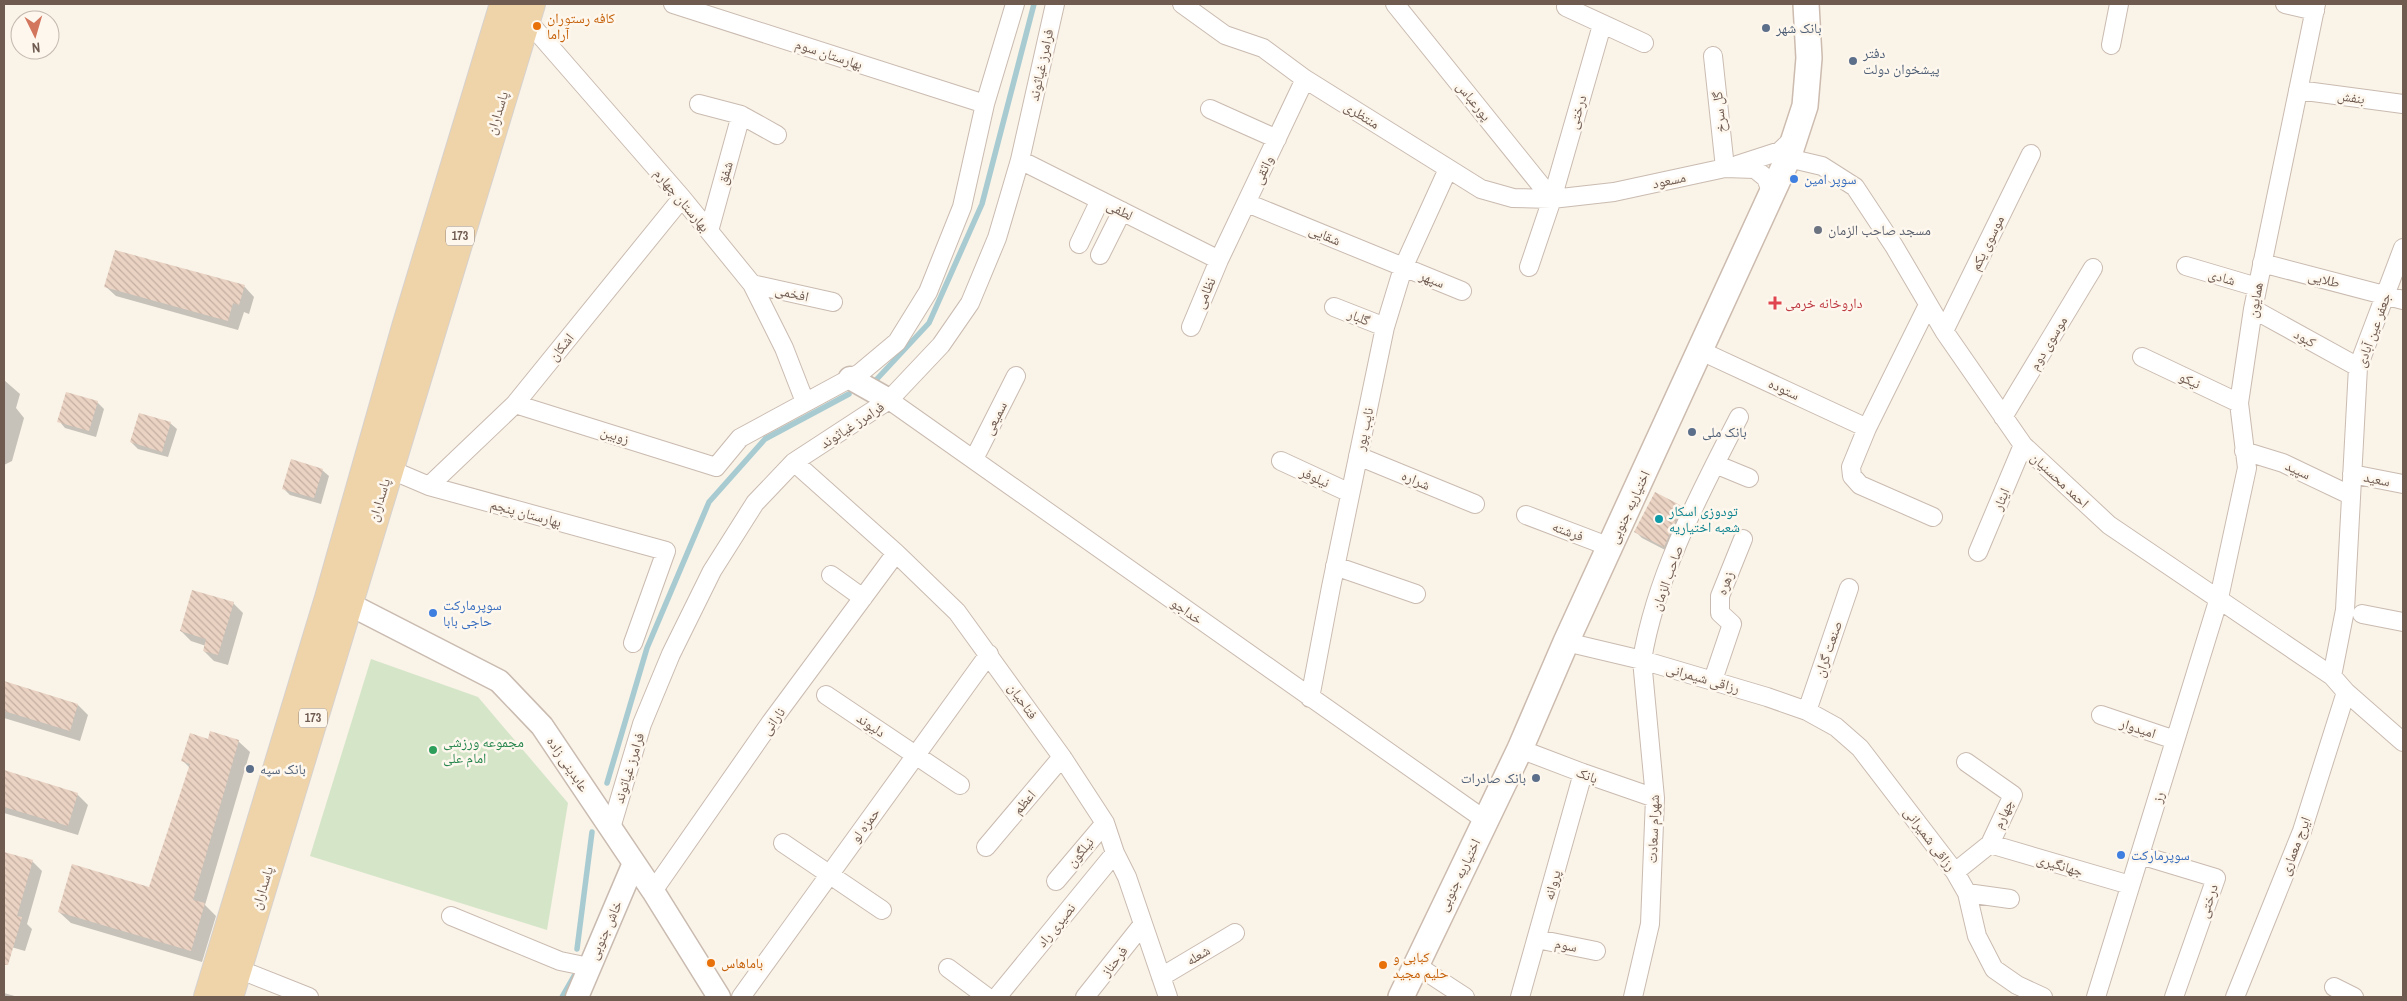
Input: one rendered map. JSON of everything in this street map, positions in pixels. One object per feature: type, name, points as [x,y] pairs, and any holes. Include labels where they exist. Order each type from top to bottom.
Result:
[{"type":"main road","name":"اختیاریه جنوبی","points":[[1400,997],[1520,749],[1566,642],[1701,351],[1792,147],[1806,96],[1809,58],[1806,4]]},
{"type":"main road","name":"پاسداران","points":[[208,997],[229,965],[516,9]]},
{"type":"main road","name":"پاسداران","points":[[229,965],[229,997]]},
{"type":"street","name":"بهارستان سوم","points":[[673,4],[986,104]]},
{"type":"street","points":[[805,402],[860,373],[897,342],[928,292],[962,207],[986,104],[1015,4]]},
{"type":"street","name":"فرامرز غیاثوند","points":[[611,828],[642,724],[671,654],[712,571],[755,503],[794,462],[889,400],[941,345],[970,302],[997,238],[1020,160],[1055,4]]},
{"type":"street","name":"منتظری","points":[[1182,4],[1225,35],[1263,48],[1305,79],[1481,189],[1513,198],[1552,199]]},
{"type":"street","name":"پورعباس","points":[[1395,4],[1552,199]]},
{"type":"street","points":[[2111,45],[2119,4]]},
{"type":"street","points":[[2285,4],[2316,7]]},
{"type":"street","points":[[1566,7],[1644,43]]},
{"type":"street","name":"همایون","points":[[2219,598],[2247,468],[2239,403],[2253,309],[2316,7]]},
{"type":"street","name":"بهارستان چهارم","points":[[516,9],[682,198],[752,284],[784,348],[805,402]]},
{"type":"street","name":"درختی","points":[[1529,267],[1552,199],[1602,25]]},
{"type":"street","name":"گل سرخ","points":[[1713,56],[1725,168]]},
{"type":"street","name":"واثقی","points":[[1219,260],[1305,79]]},
{"type":"street","name":"بنفش","points":[[2298,90],[2403,104]]},
{"type":"street","points":[[699,104],[741,115],[777,135]]},
{"type":"street","points":[[1210,109],[1277,139]]},
{"type":"street","name":"شفق","points":[[709,231],[741,115]]},
{"type":"street","points":[[1725,168],[1792,147]]},
{"type":"street","name":"احمد محسنیان","points":[[1792,147],[1855,187],[1894,246],[1944,331],[2023,445],[2109,525],[2332,676],[2346,692],[2403,742]]},
{"type":"street","name":"موسوی یکم","points":[[1944,331],[2031,154]]},
{"type":"street","name":"لطفی","points":[[1020,160],[1219,260]]},
{"type":"street","name":"مسعود","points":[[1552,199],[1614,192],[1725,168],[1754,170],[1766,178],[1772,194]]},
{"type":"street","name":"نایب پور","points":[[1310,698],[1335,566],[1385,327],[1403,268],[1448,169]]},
{"type":"street","name":"اشکان","points":[[428,486],[515,404],[682,198]]},
{"type":"street","points":[[1079,244],[1100,200]]},
{"type":"street","name":"شقایی","points":[[1247,203],[1403,268]]},
{"type":"street","points":[[1100,255],[1122,211]]},
{"type":"street","name":"جعفر عین آبادی","points":[[2350,495],[2358,367],[2403,248]]},
{"type":"street","name":"نظامی","points":[[1191,327],[1219,260]]},
{"type":"street","name":"طلایی","points":[[2262,263],[2403,300]]},
{"type":"street","name":"شادی","points":[[2186,266],[2257,287]]},
{"type":"street","name":"سپهر","points":[[1403,268],[1462,291]]},
{"type":"street","name":"موسوی دوم","points":[[2003,417],[2093,268]]},
{"type":"street","name":"افخمی","points":[[752,284],[833,302]]},
{"type":"street","points":[[1928,305],[1867,428],[1851,467],[1852,476],[1860,485],[1933,517]]},
{"type":"street","name":"گلبار","points":[[1334,307],[1385,327]]},
{"type":"street","name":"کبود","points":[[2253,309],[2358,367]]},
{"type":"street","name":"ستوده","points":[[1701,351],[1867,428]]},
{"type":"street","name":"نیکو","points":[[2142,357],[2239,403]]},
{"type":"street","name":"سمیعی","points":[[974,459],[1016,376]]},
{"type":"street","points":[[850,378],[889,400]]},
{"type":"street","name":"خداجو","points":[[889,400],[1485,820]]},
{"type":"street","name":"زوبین","points":[[515,404],[716,466],[740,438],[805,402]]},
{"type":"street","name":"صاحب الزمان","points":[[1642,660],[1646,639],[1668,568],[1715,464],[1739,417]]},
{"type":"street","name":"ایثار","points":[[1978,552],[2023,445]]},
{"type":"street","name":"سپید","points":[[2244,451],[2283,463],[2350,495]]},
{"type":"street","name":"شراره","points":[[1358,456],[1475,504]]},
{"type":"street","name":"نیلوفر","points":[[1281,461],[1350,493]]},
{"type":"street","name":"فتاحیان","points":[[794,462],[896,552],[957,612],[1062,757],[1105,823],[1168,997]]},
{"type":"street","name":"بهارستان پنجم","points":[[378,464],[428,486],[666,551],[633,642]]},
{"type":"street","points":[[1715,464],[1749,478]]},
{"type":"street","name":"سعید","points":[[2352,474],[2403,484]]},
{"type":"street","points":[[2332,676],[2345,610],[2350,495]]},
{"type":"street","name":"فرشته","points":[[1526,515],[1610,547]]},
{"type":"street","name":"زهره","points":[[1713,680],[1732,624],[1720,613],[1720,596],[1743,539]]},
{"type":"street","name":"نارانی","points":[[654,892],[771,722],[896,552]]},
{"type":"street","points":[[1335,566],[1416,594]]},
{"type":"street","points":[[831,575],[863,598]]},
{"type":"street","name":"صنعت گران","points":[[1807,710],[1849,588]]},
{"type":"street","name":"رز","points":[[2096,997],[2219,598]]},
{"type":"street","name":"عابدینی زاده","points":[[338,601],[453,655],[499,681],[542,726],[654,892],[719,997]]},
{"type":"street","points":[[2362,614],[2403,622]]},
{"type":"street","name":"رزاقی شیمرانی","points":[[1566,642],[1642,660],[1713,680],[1807,710],[1836,727]]},
{"type":"street","name":"حمزه لو","points":[[741,997],[989,654]]},
{"type":"street","name":"شهرام سعادت","points":[[1633,997],[1650,924],[1655,798],[1642,660]]},
{"type":"street","name":"ایرج معماری","points":[[2236,997],[2302,831],[2346,692]]},
{"type":"street","name":"دلیوند","points":[[826,695],[960,785]]},
{"type":"street","name":"امیدوار","points":[[2101,715],[2175,740]]},
{"type":"street","name":"رزاقی شمیرانی","points":[[1836,727],[1860,748],[1955,872],[1966,893],[1977,936],[1994,969],[2017,985],[2043,997]]},
{"type":"street","name":"بانک","points":[[1520,749],[1655,798]]},
{"type":"street","name":"اعظم","points":[[986,847],[1062,757]]},
{"type":"street","name":"چهارم","points":[[1955,872],[1990,844],[2013,795],[1966,762]]},
{"type":"street","name":"پروانه","points":[[1520,997],[1583,773]]},
{"type":"street","name":"نیلگون","points":[[1056,881],[1105,823]]},
{"type":"street","points":[[783,843],[882,910]]},
{"type":"street","name":"جهانگیری","points":[[1990,844],[2130,885]]},
{"type":"street","name":"نصیری راد","points":[[997,997],[1115,853]]},
{"type":"street","name":"درختی","points":[[2140,855],[2216,878],[2174,997]]},
{"type":"street","name":"خاش جنوبی","points":[[577,997],[634,863]]},
{"type":"street","points":[[1966,893],[2010,899]]},
{"type":"street","points":[[451,916],[560,961],[589,967]]},
{"type":"street","name":"فرحناز","points":[[1085,997],[1142,924]]},
{"type":"street","name":"شعله","points":[[1161,977],[1236,932]]},
{"type":"street","name":"سوم","points":[[1537,939],[1596,951]]},
{"type":"street","points":[[229,965],[308,997]]},
{"type":"street","points":[[1416,965],[1465,997]]},
{"type":"street","points":[[948,968],[987,997]]},
{"type":"street","points":[[2334,987],[2354,997]]},
{"type":"green space","name":"مجموعه ورزشی امام علی","points":[[371,659],[478,697],[568,803],[547,930],[310,856]]},
{"type":"building","points":[[115,250],[245,285],[239,305],[233,303],[228,321],[104,287]]},
{"type":"building","points":[[66,392],[98,401],[89,431],[57,422]]},
{"type":"building","points":[[139,413],[171,422],[162,452],[130,442]]},
{"type":"building","points":[[291,459],[323,469],[314,498],[282,489]]},
{"type":"building","name":"تودوزی اسکار شعبه اختیاریه","points":[[1655,492],[1682,506],[1664,547],[1634,532]]},
{"type":"building","points":[[192,590],[234,602],[218,655],[203,651],[206,639],[180,631]]},
{"type":"building","points":[[4,681],[78,704],[70,731],[4,711]]},
{"type":"building","points":[[210,731],[239,740],[193,900],[205,903],[191,951],[58,912],[72,864],[149,887],[190,764],[181,761],[190,733],[208,739]]},
{"type":"building","points":[[4,770],[78,793],[68,826],[4,807]]},
{"type":"building","points":[[4,852],[33,860],[17,916],[22,917],[8,965],[4,965]]},
{"type":"waterway","points":[[876,380],[929,323],[982,204],[1034,4]]},
{"type":"waterway","points":[[607,783],[647,648],[709,502],[765,439],[849,394]]},
{"type":"waterway","points":[[577,949],[592,832]]},
{"type":"waterway","points":[[562,997],[574,976]]},
{"type":"place","name":"کافه رستوران آراما","points":[[537,26]]},
{"type":"place","name":"بانک شهر","points":[[1766,28]]},
{"type":"place","name":"دفتر پیشخوان دولت","points":[[1853,61]]},
{"type":"place","name":"سوپر امین","points":[[1794,179]]},
{"type":"place","name":"مسجد صاحب الزمان","points":[[1818,230]]},
{"type":"place","name":"داروخانه خرمی","points":[[1775,303]]},
{"type":"place","name":"بانک ملی","points":[[1692,432]]},
{"type":"place","name":"تودوزی اسکار شعبه اختیاریه","points":[[1659,519]]},
{"type":"place","name":"سوپرمارکت حاجی بابا","points":[[433,613]]},
{"type":"place","name":"مجموعه ورزشی امام علی","points":[[433,750]]},
{"type":"place","name":"بانک سپه","points":[[250,769]]},
{"type":"place","name":"بانک صادرات","points":[[1536,778]]},
{"type":"place","name":"سوپرمارکت","points":[[2121,855]]},
{"type":"place","name":"باماهاس","points":[[711,963]]},
{"type":"place","name":"کبابی و حلیم مجید","points":[[1383,965]]}]
